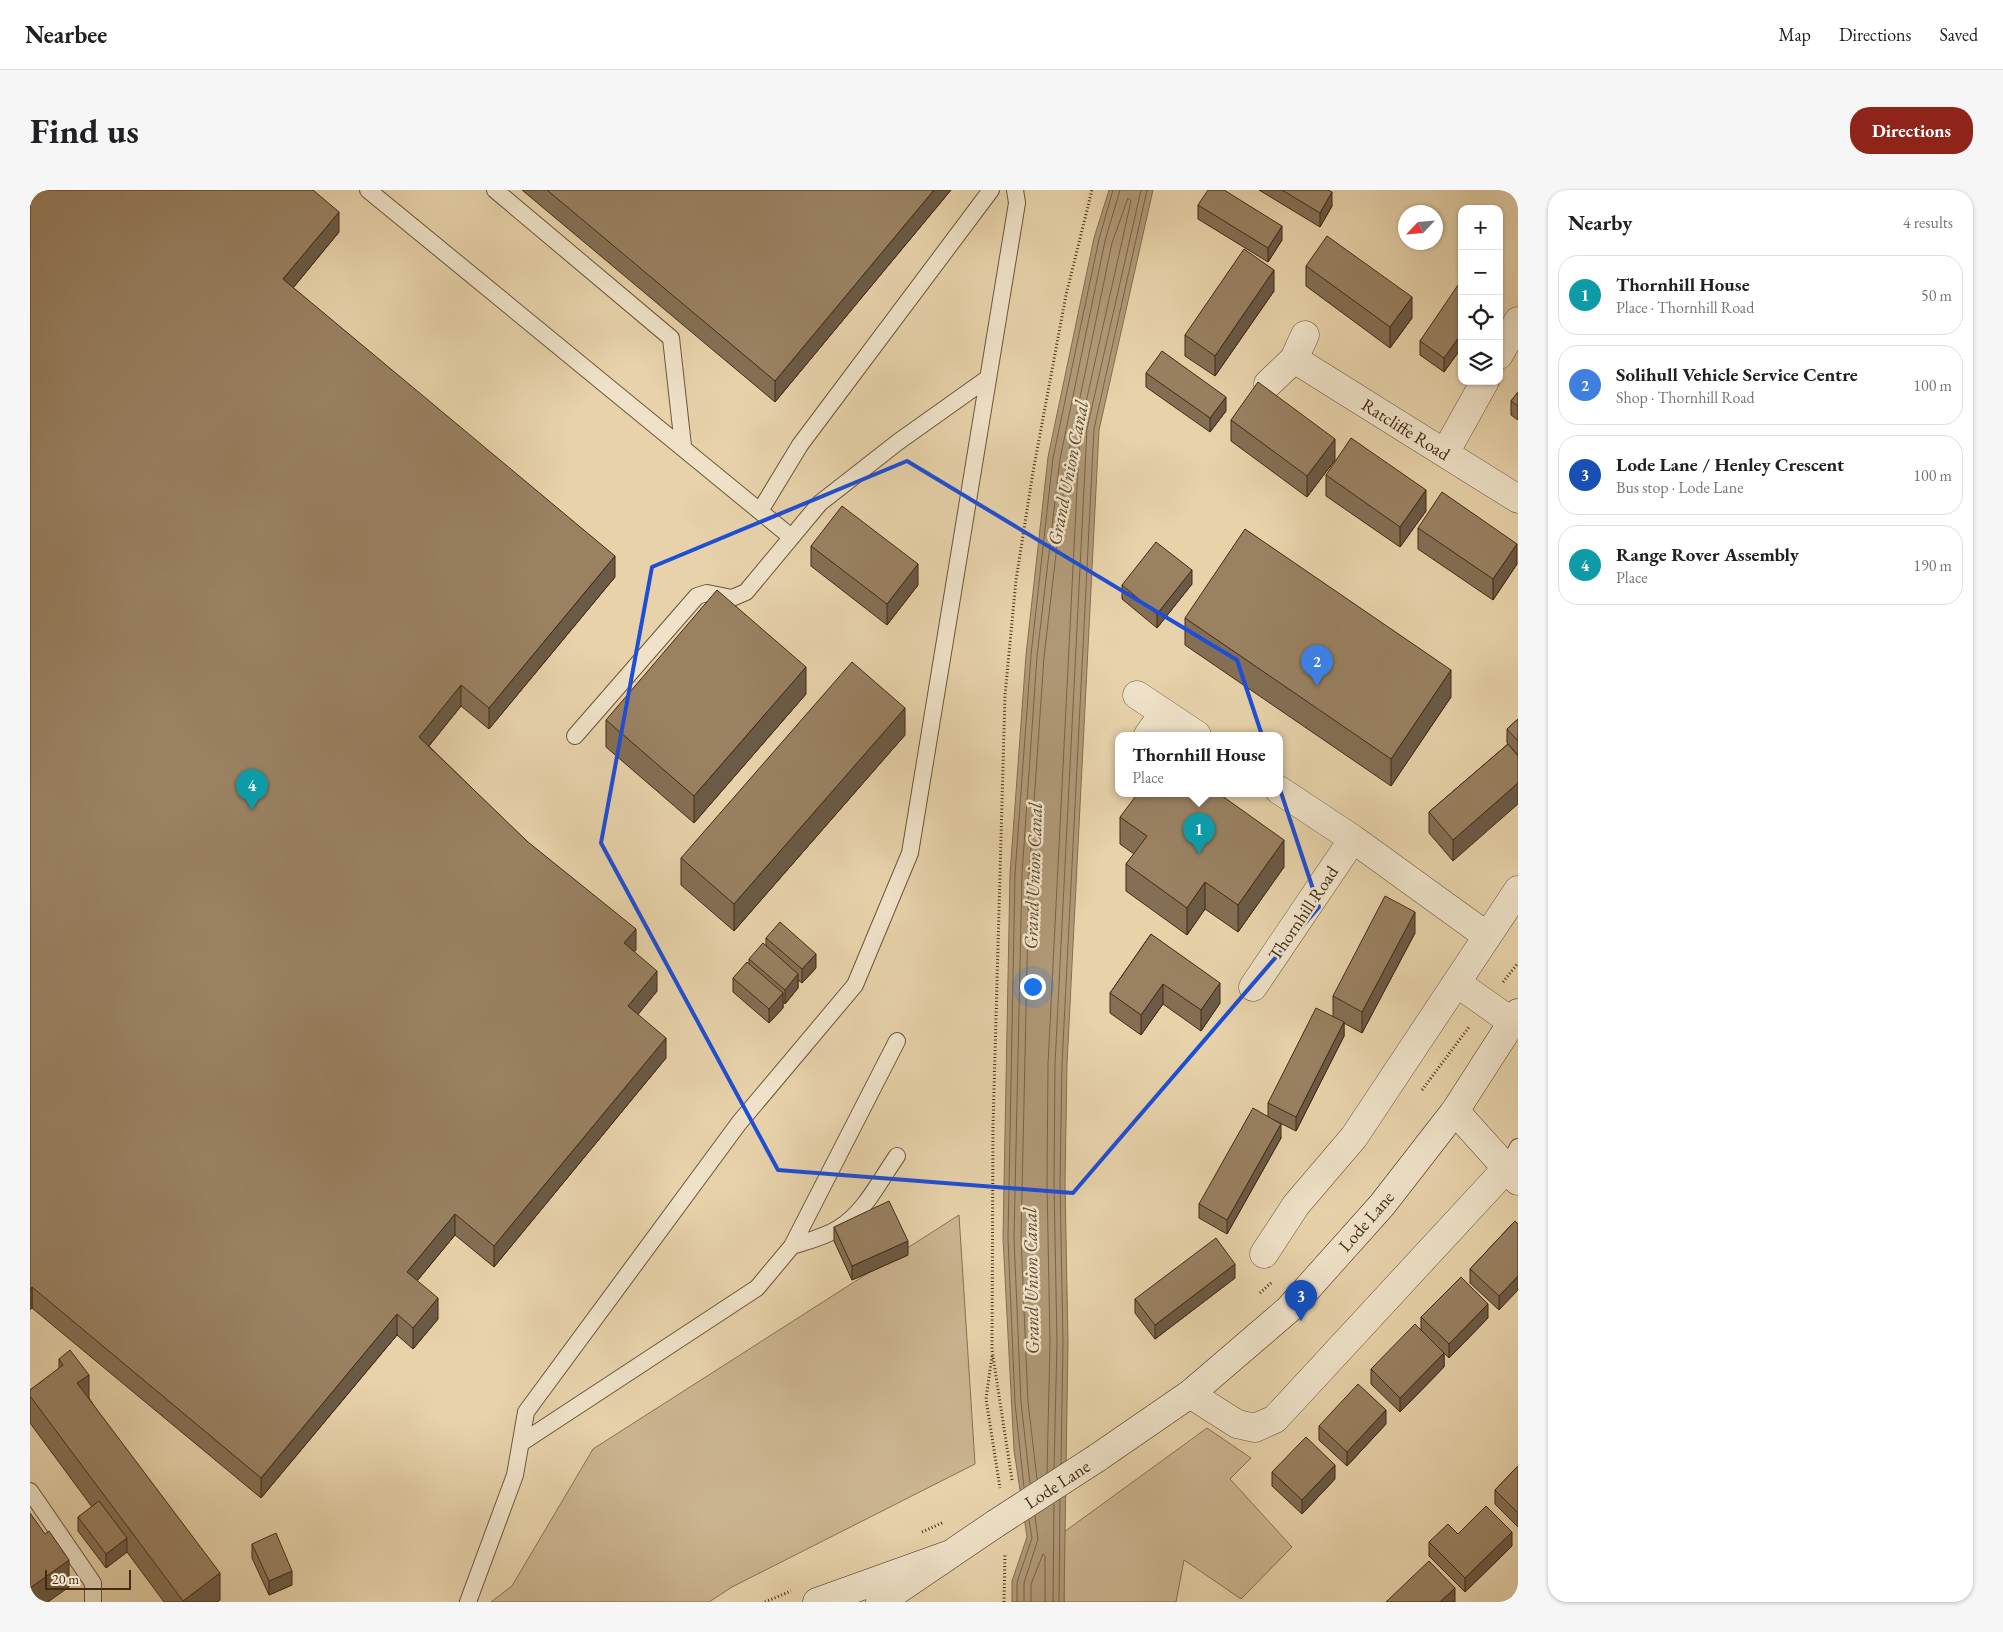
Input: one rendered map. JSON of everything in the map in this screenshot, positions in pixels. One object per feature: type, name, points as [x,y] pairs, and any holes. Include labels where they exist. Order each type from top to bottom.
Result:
[{"type":"street","points":[[1503,348],[1518,321]]},
{"type":"street","name":"Ratcliffe Road","points":[[1268,384],[1300,347],[1445,452],[1518,500]]},
{"type":"street","points":[[1445,452],[1483,385]]},
{"type":"street","points":[[1136,695],[1192,732]]},
{"type":"street","points":[[1150,732],[1164,714]]},
{"type":"street","points":[[1283,793],[1353,839],[1487,936]]},
{"type":"street","name":"Thornhill Road","points":[[1252,987],[1353,839]]},
{"type":"street","points":[[1264,1254],[1296,1205],[1354,1137],[1518,890]]},
{"type":"street","name":"Lode Lane","points":[[880,1602],[1190,1394],[1289,1309],[1382,1205],[1455,1110],[1515,1017],[1456,983]]},
{"type":"street","points":[[1190,1394],[1237,1424],[1255,1428],[1275,1419],[1514,1166],[1455,1110]]},
{"type":"street","name":"Lode Lane","points":[[816,1602],[948,1555]]},
{"type":"lane","points":[[368,190],[683,446],[790,536]]},
{"type":"lane","points":[[495,190],[671,338],[683,446]]},
{"type":"lane","points":[[760,511],[800,445],[991,190]]},
{"type":"lane","points":[[468,1602],[515,1475],[526,1412],[740,1123],[855,985],[910,852],[1017,203],[1015,190]]},
{"type":"lane","points":[[575,736],[697,596],[707,593],[732,598],[746,592],[790,536],[820,503],[898,442],[988,378]]},
{"type":"lane","points":[[521,1443],[756,1288],[792,1246],[897,1041]]},
{"type":"lane","points":[[792,1246],[826,1235],[841,1227],[860,1209],[897,1156]]},
{"type":"lane","points":[[30,1491],[93,1583],[93,1602]]},
{"type":"path","points":[[1001,1494],[986,1399],[992,1350],[993,1126],[1004,694],[1016,580],[1033,472],[1066,295],[1092,190]]},
{"type":"path","points":[[992,1350],[1012,1483]]},
{"type":"path","points":[[1004,1602],[1004,1554],[1008,1548]]},
{"type":"highlighted area","points":[[907,461],[1237,660],[1319,907],[1073,1193],[778,1170],[601,843],[652,567]]},
{"type":"shaded area","points":[[959,1215],[975,1464],[732,1587],[709,1602],[491,1602],[512,1586],[593,1449]]},
{"type":"shaded area","points":[[1207,1428],[1251,1458],[1230,1479],[1292,1547],[1241,1599],[1184,1560],[1176,1602],[1064,1602],[1064,1532]]},
{"type":"water","name":"Grand Union Canal","points":[[1109,190],[1153,190],[1099,430],[1067,1064],[1065,1183],[1068,1342],[1064,1602],[1012,1602],[1012,1581],[1027,1537],[1014,1450],[1003,1238],[1010,874],[1026,655],[1048,457],[1094,238]]},
{"type":"building","points":[[30,190],[313,190],[339,212],[283,279],[615,556],[489,708],[461,685],[419,737],[528,842],[636,929],[624,943],[657,971],[628,1006],[666,1038],[494,1246],[455,1214],[407,1272],[438,1298],[413,1328],[397,1314],[261,1478],[32,1287],[30,1290]]},
{"type":"building","points":[[547,190],[934,190],[775,381]]},
{"type":"building","points":[[1208,190],[1224,190],[1282,226],[1268,248],[1198,205]]},
{"type":"building","points":[[1282,190],[1328,190],[1332,192],[1320,213]]},
{"type":"building","points":[[1327,236],[1412,297],[1390,327],[1306,266]]},
{"type":"building","points":[[1244,249],[1274,270],[1215,356],[1185,335]]},
{"type":"building","points":[[1458,285],[1458,339],[1444,358],[1420,341]]},
{"type":"building","points":[[1162,351],[1226,397],[1210,418],[1146,373]]},
{"type":"building","points":[[1258,382],[1335,439],[1307,476],[1231,420]]},
{"type":"building","points":[[1518,392],[1518,406],[1511,401]]},
{"type":"building","points":[[1351,438],[1426,490],[1400,527],[1326,475]]},
{"type":"building","points":[[1442,492],[1517,544],[1493,579],[1418,528]]},
{"type":"building","points":[[842,506],[918,564],[887,604],[811,546]]},
{"type":"building","points":[[1245,529],[1451,670],[1391,759],[1185,618]]},
{"type":"building","points":[[1156,542],[1192,570],[1157,614],[1122,585]]},
{"type":"building","points":[[717,590],[806,667],[694,796],[606,720]]},
{"type":"building","points":[[852,662],[905,708],[734,904],[681,858]]},
{"type":"building","points":[[1518,719],[1518,741],[1507,729]]},
{"type":"building","points":[[1508,744],[1518,756],[1518,783],[1453,840],[1429,812]]},
{"type":"building","points":[[1135,797],[1224,797],[1284,840],[1238,905],[1205,882],[1187,908],[1126,864],[1147,836],[1120,817]]},
{"type":"building","points":[[1385,896],[1415,912],[1362,1012],[1333,996]]},
{"type":"building","points":[[780,922],[816,954],[802,969],[766,938]]},
{"type":"building","points":[[1151,934],[1220,983],[1201,1010],[1163,984],[1141,1015],[1110,993]]},
{"type":"building","points":[[763,943],[798,974],[785,990],[749,959]]},
{"type":"building","points":[[747,962],[783,993],[769,1009],[733,978]]},
{"type":"building","points":[[1316,1008],[1344,1022],[1296,1117],[1268,1103]]},
{"type":"building","points":[[1253,1108],[1281,1124],[1227,1220],[1199,1204]]},
{"type":"building","points":[[889,1201],[908,1241],[852,1266],[834,1227]]},
{"type":"building","points":[[1515,1221],[1518,1224],[1518,1276],[1499,1296],[1470,1269]]},
{"type":"building","points":[[1216,1238],[1235,1264],[1155,1325],[1135,1299]]},
{"type":"building","points":[[1461,1277],[1488,1304],[1449,1344],[1421,1317]]},
{"type":"building","points":[[1415,1324],[1444,1353],[1400,1398],[1371,1369]]},
{"type":"building","points":[[70,1350],[89,1375],[77,1383],[220,1573],[183,1601],[30,1396],[30,1390],[63,1365],[59,1359]]},
{"type":"building","points":[[1358,1384],[1386,1410],[1347,1452],[1319,1426]]},
{"type":"building","points":[[1306,1437],[1335,1465],[1302,1500],[1272,1472]]},
{"type":"building","points":[[1518,1466],[1518,1513],[1495,1490]]},
{"type":"building","points":[[99,1501],[127,1538],[106,1554],[78,1517]]},
{"type":"building","points":[[1486,1506],[1512,1532],[1465,1578],[1429,1542],[1448,1524],[1458,1534]]},
{"type":"building","points":[[30,1513],[45,1534],[49,1531],[69,1560],[30,1588]]},
{"type":"building","points":[[276,1533],[292,1571],[269,1581],[252,1544]]},
{"type":"building","points":[[1429,1561],[1455,1588],[1440,1602],[1386,1602]]},
{"type":"place","name":"Solihull Vehicle Service Centre","points":[[1317,686]]},
{"type":"place","name":"Range Rover Assembly","points":[[252,810]]},
{"type":"place","name":"Thornhill House","points":[[1199,854]]},
{"type":"place","name":"Lode Lane / Henley Crescent","points":[[1301,1321]]}]
